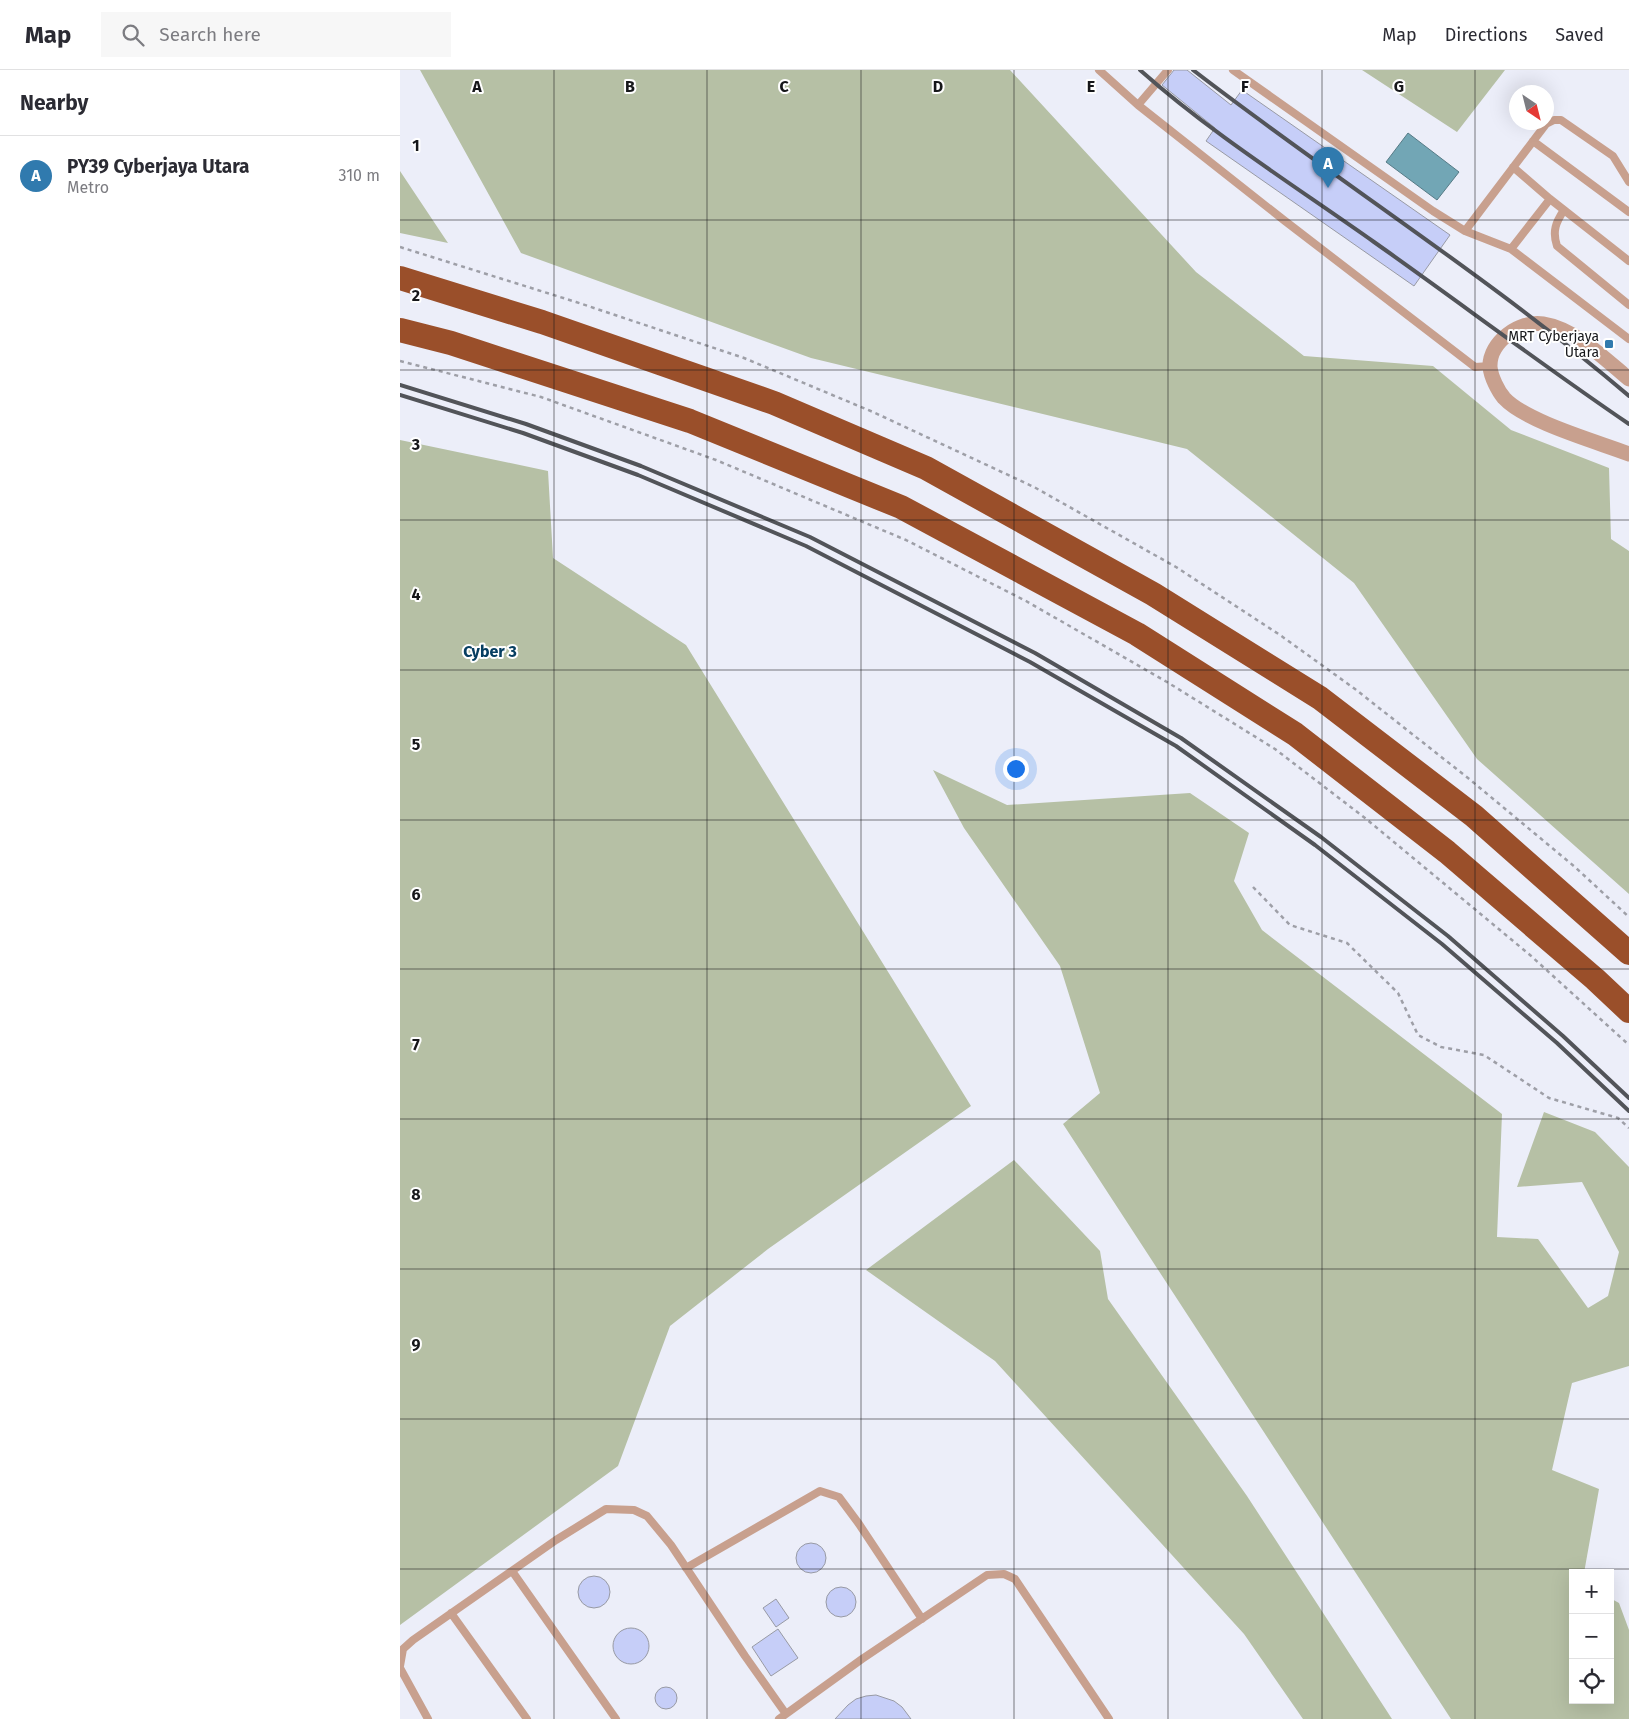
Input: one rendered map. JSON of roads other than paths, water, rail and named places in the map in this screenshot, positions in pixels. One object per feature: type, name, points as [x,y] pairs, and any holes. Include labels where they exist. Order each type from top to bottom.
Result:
[{"type":"highway","points":[[400,278],[542,322],[774,403],[926,468],[1153,594],[1320,698],[1474,816],[1629,954]]},
{"type":"highway","points":[[400,330],[452,343],[690,421],[900,507],[1137,634],[1295,734],[1447,852],[1596,979],[1629,1011]]},
{"type":"street","points":[[1629,379],[1581,340],[1558,328],[1542,324],[1524,326],[1513,331],[1502,340],[1490,366],[1493,380],[1505,398],[1528,415],[1629,454]]},
{"type":"lane","points":[[1099,70],[1138,105],[1475,367],[1490,366]]},
{"type":"lane","points":[[1138,105],[1168,70]]},
{"type":"lane","points":[[1233,70],[1433,211],[1465,231],[1511,250],[1629,339]]},
{"type":"lane","points":[[1465,231],[1546,124],[1554,120],[1561,120],[1613,156],[1629,182]]},
{"type":"lane","points":[[1533,141],[1629,212]]},
{"type":"lane","points":[[1514,167],[1550,199],[1629,261]]},
{"type":"lane","points":[[1511,250],[1550,199]]},
{"type":"lane","points":[[1564,210],[1556,223],[1554,236],[1557,246],[1629,306]]},
{"type":"lane","points":[[686,1568],[820,1491],[830,1492],[839,1497],[859,1524],[922,1619]]},
{"type":"lane","points":[[428,1719],[400,1667],[402,1649],[556,1540],[606,1509],[634,1510],[647,1516],[671,1544],[786,1714]]},
{"type":"lane","points":[[512,1571],[616,1719]]},
{"type":"lane","points":[[779,1719],[862,1659],[987,1575],[1004,1574],[1015,1579],[1109,1719]]},
{"type":"lane","points":[[451,1613],[527,1719]]},
{"type":"water","points":[[1408,133],[1459,172],[1437,200],[1386,162]]},
{"type":"railway","points":[[1140,70],[1196,116],[1254,159],[1629,424]]},
{"type":"railway","points":[[1193,70],[1523,311],[1629,396]]},
{"type":"railway","points":[[400,385],[526,424],[641,466],[810,537],[1035,653],[1181,738],[1321,837],[1448,936],[1563,1036],[1629,1098]]},
{"type":"railway","points":[[400,395],[523,433],[638,475],[806,546],[1030,662],[1176,746],[1315,845],[1442,944],[1557,1043],[1629,1111]]},
{"type":"place","name":"PY39 Cyberjaya Utara","points":[[1328,188]]},
{"type":"place","name":"MRT Cyberjaya Utara","points":[[1609,344]]},
{"type":"district","name":"Cyber 3","points":[[490,651]]}]
